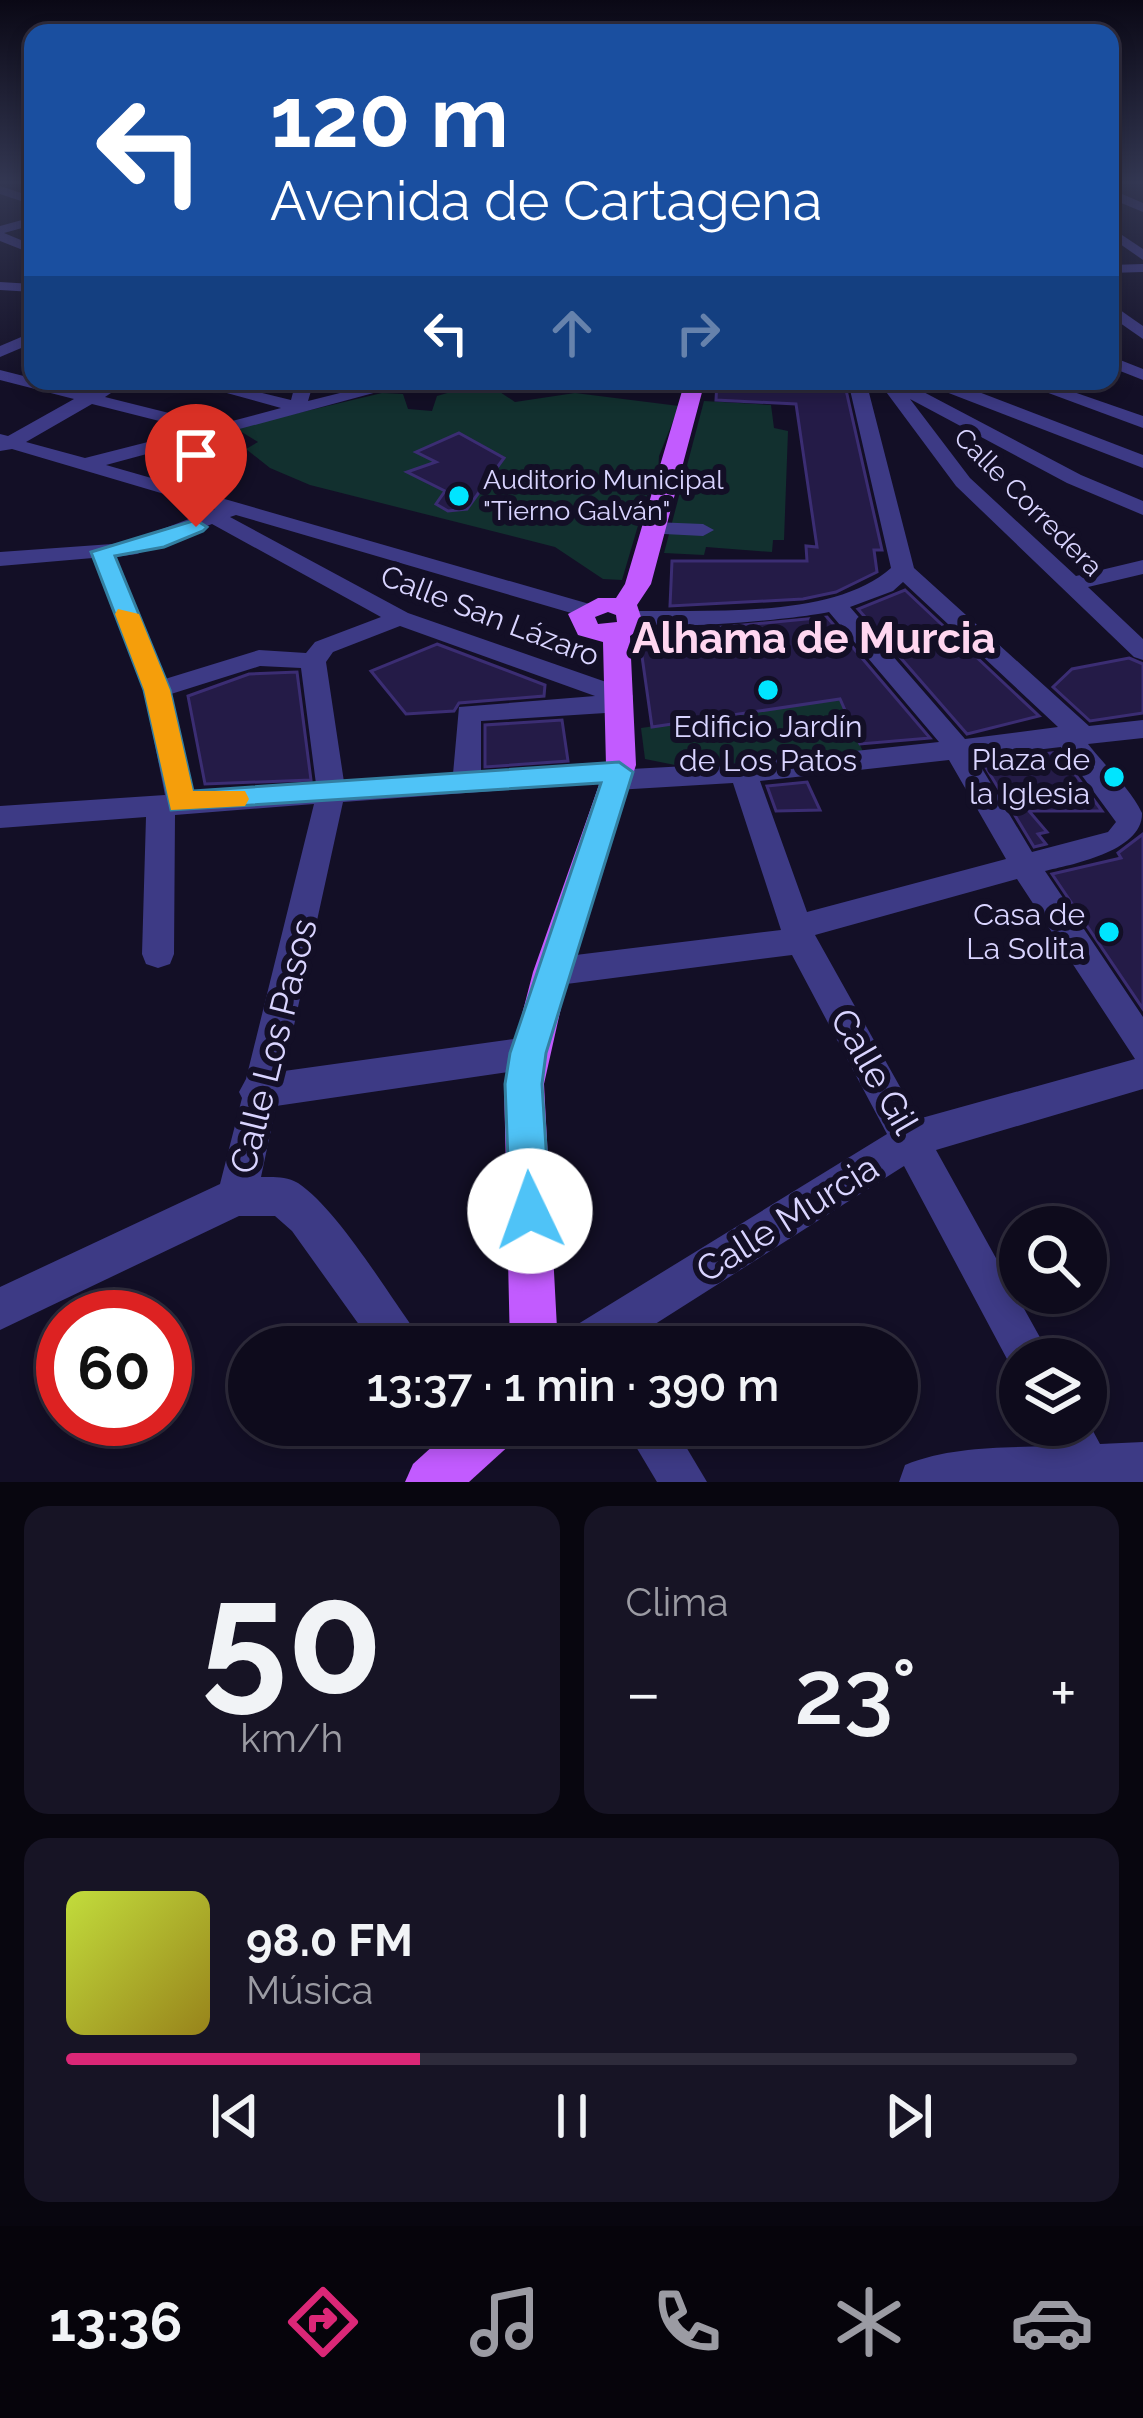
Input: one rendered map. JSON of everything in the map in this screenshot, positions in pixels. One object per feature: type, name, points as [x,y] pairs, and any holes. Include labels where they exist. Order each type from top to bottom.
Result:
[{"type":"main road","points":[[533,1326],[524,1084],[528,1053],[617,776],[620,699],[610,620],[638,584],[692,390]]},
{"type":"street","points":[[1119,316],[1143,338]]},
{"type":"street","points":[[59,390],[213,429]]},
{"type":"street","points":[[3,444],[104,390]]},
{"type":"street","points":[[229,390],[298,407]]},
{"type":"street","points":[[298,407],[303,390]]},
{"type":"street","points":[[86,464],[371,390]]},
{"type":"street","points":[[551,972],[799,934],[1100,848],[1118,840],[1132,822],[1073,734],[903,570],[859,390]]},
{"type":"street","name":"Calle Corredera","points":[[896,390],[963,482],[1143,652]]},
{"type":"street","points":[[899,390],[1143,509]]},
{"type":"street","points":[[963,390],[1143,462]]},
{"type":"street","points":[[1051,390],[1143,422]]},
{"type":"street","points":[[3,444],[86,464],[226,512],[610,620],[835,604],[887,584],[903,570]]},
{"type":"street","points":[[0,559],[102,552],[157,542],[226,512]]},
{"type":"street","name":"Calle San Lázaro","points":[[226,512],[400,619],[620,699]]},
{"type":"street","points":[[653,529],[703,530]]},
{"type":"street","points":[[102,552],[157,690],[171,803],[158,954]]},
{"type":"street","points":[[1071,584],[1143,567]]},
{"type":"street","points":[[835,604],[946,730],[1025,866],[1143,1046]]},
{"type":"street","points":[[157,690],[260,658],[314,662],[324,647],[400,619]]},
{"type":"street","name":"Calle Los Pasos","points":[[314,662],[332,791],[257,1092],[237,1197],[262,1194],[293,1202],[385,1326]]},
{"type":"street","points":[[467,780],[468,713],[620,699]]},
{"type":"street","points":[[1,812],[467,780],[743,773],[1143,729]]},
{"type":"street","name":"Calle Gil","points":[[743,773],[799,934],[1019,1338]]},
{"type":"street","points":[[257,1092],[528,1053]]},
{"type":"street","name":"Calle Murcia","points":[[619,1326],[914,1138],[1143,1073]]},
{"type":"street","points":[[0,1309],[237,1197]]},
{"type":"street","points":[[660,1446],[684,1482]]},
{"type":"street","points":[[922,1482],[1072,1446]]},
{"type":"street","points":[[1079,1446],[1143,1465]]},
{"type":"green space","points":[[458,390],[497,390],[515,402],[575,393],[679,406],[659,456],[657,491],[647,495],[622,580],[603,579],[555,547],[310,485],[270,468],[246,449],[258,442],[235,428],[382,393],[403,394],[408,409],[432,411],[437,396]]},
{"type":"green space","points":[[704,401],[771,405],[774,428],[788,431],[784,540],[773,540],[772,552],[706,547],[704,555],[664,553]]},
{"type":"green space","points":[[840,699],[864,754],[690,768],[645,759],[641,728]]},
{"type":"building","points":[[717,390],[846,390],[882,550],[874,550],[877,572],[836,592],[803,599],[670,606],[672,561],[807,561],[806,546],[817,547],[796,404],[716,400]]},
{"type":"building","points":[[459,433],[504,458],[467,509],[448,511],[436,504],[445,491],[407,472],[436,462],[416,452]]},
{"type":"building","points":[[905,590],[1039,716],[967,734],[858,609]]},
{"type":"building","points":[[827,617],[930,738],[860,744],[840,699],[652,727],[639,635]]},
{"type":"building","points":[[437,644],[545,685],[544,696],[459,703],[454,711],[406,714],[371,671]]},
{"type":"building","points":[[1129,658],[1143,664],[1143,713],[1090,721],[1053,687],[1072,669]]},
{"type":"building","points":[[297,672],[311,780],[205,784],[188,696],[249,674]]},
{"type":"building","points":[[562,720],[568,761],[485,767],[485,725]]},
{"type":"building","points":[[1059,752],[1102,811],[1029,811],[1047,832],[1038,834],[1046,844],[1034,847],[982,761]]},
{"type":"building","points":[[807,782],[820,810],[776,811],[767,786]]},
{"type":"building","points":[[1143,834],[1143,1009],[1052,874],[1121,858],[1118,853]]},
{"type":"slow traffic","points":[[127,614],[157,690],[181,802],[235,799]]},
{"type":"place","name":"Auditorio Municipal \"Tierno Galván\"","points":[[459,496]]},
{"type":"place","name":"Edificio Jardín de Los Patos","points":[[768,690]]},
{"type":"place","name":"Plaza de la Iglesia","points":[[1114,777]]},
{"type":"place","name":"Casa de La Solita","points":[[1109,932]]},
{"type":"district","name":"Alhama de Murcia","points":[[814,638]]},
{"type":"route","points":[[196,527],[129,550],[102,552],[157,690],[181,802],[619,772],[528,1053],[524,1084],[530,1211]]}]
